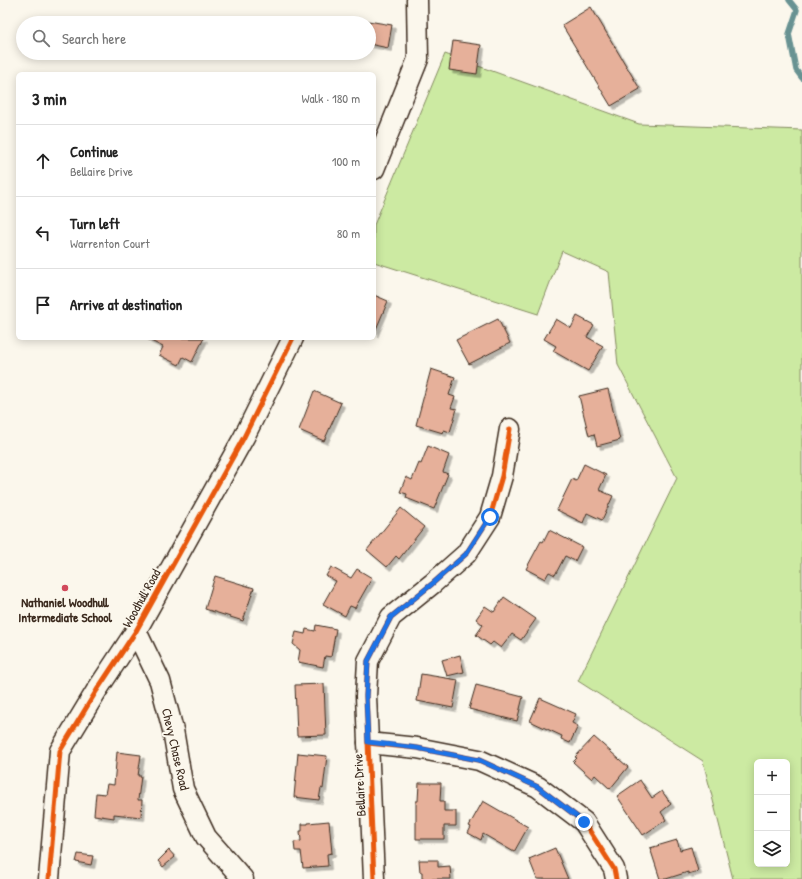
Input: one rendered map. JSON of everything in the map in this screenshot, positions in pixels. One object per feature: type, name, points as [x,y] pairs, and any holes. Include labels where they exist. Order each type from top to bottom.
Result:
[{"type":"street","points":[[376,164],[418,59],[417,0]]},
{"type":"street","name":"Woodhull Road","points":[[49,879],[60,751],[136,630],[244,437],[292,340]]},
{"type":"street","name":"Bellaire Drive","points":[[374,879],[366,696],[368,661],[391,617],[466,554],[490,517],[502,476],[510,429]]},
{"type":"street","name":"Chevy Chase Road","points":[[136,630],[160,681],[173,730],[183,789],[206,837],[244,879]]},
{"type":"street","points":[[368,742],[417,748],[479,760],[538,787],[584,822],[614,869],[616,879]]},
{"type":"green space","points":[[445,54],[639,124],[802,130],[802,879],[733,879],[703,761],[578,681],[677,478],[618,365],[609,272],[562,251],[538,314],[376,263],[376,220]]},
{"type":"building","points":[[591,7],[640,89],[611,106],[562,25]]},
{"type":"building","points":[[376,22],[392,25],[388,48],[376,45]]},
{"type":"building","points":[[453,41],[481,45],[477,74],[449,70]]},
{"type":"building","points":[[376,296],[388,301],[376,329]]},
{"type":"building","points":[[577,316],[594,325],[587,337],[603,346],[588,371],[553,351],[556,346],[544,339],[556,319],[571,328]]},
{"type":"building","points":[[498,319],[510,343],[469,364],[456,340]]},
{"type":"building","points":[[149,340],[203,340],[192,362],[183,357],[179,365],[159,355],[163,347]]},
{"type":"building","points":[[431,369],[455,377],[449,395],[455,397],[451,408],[457,409],[450,432],[444,430],[443,433],[416,425]]},
{"type":"building","points":[[608,389],[620,440],[597,446],[594,434],[589,436],[579,396]]},
{"type":"building","points":[[314,391],[341,403],[324,441],[299,430]]},
{"type":"building","points":[[428,446],[449,455],[443,472],[448,474],[434,509],[406,498],[407,494],[400,492],[406,477],[412,480],[419,463],[421,464]]},
{"type":"building","points":[[584,464],[606,475],[599,490],[613,496],[602,520],[587,513],[583,523],[557,510],[572,479],[576,481]]},
{"type":"building","points":[[401,508],[424,527],[399,559],[396,556],[387,567],[367,550]]},
{"type":"building","points":[[549,530],[582,547],[575,561],[565,556],[555,575],[549,572],[545,579],[526,569],[541,541],[543,542]]},
{"type":"building","points":[[331,567],[351,578],[357,569],[372,578],[355,608],[350,606],[345,616],[323,604],[336,581],[326,576]]},
{"type":"building","points":[[215,576],[254,588],[243,621],[205,609]]},
{"type":"building","points":[[504,597],[536,619],[521,640],[512,634],[501,648],[493,642],[490,645],[476,635],[483,625],[476,619],[485,606],[494,612]]},
{"type":"building","points":[[316,625],[336,629],[331,657],[325,656],[323,667],[298,662],[300,650],[293,644],[296,632],[305,634],[306,629],[315,631]]},
{"type":"building","points":[[460,655],[464,672],[447,676],[442,660]]},
{"type":"building","points":[[421,674],[458,680],[453,708],[417,701]]},
{"type":"building","points":[[324,684],[326,735],[297,736],[295,685]]},
{"type":"building","points":[[476,685],[523,697],[517,721],[469,709]]},
{"type":"building","points":[[540,698],[576,714],[572,723],[578,726],[570,743],[561,739],[562,736],[530,721]]},
{"type":"building","points":[[594,737],[628,767],[610,789],[595,775],[592,779],[573,762],[577,758],[575,757]]},
{"type":"building","points":[[117,752],[141,755],[138,776],[141,776],[138,800],[142,800],[141,817],[114,814],[114,818],[94,815],[96,793],[105,794],[107,784],[114,785]]},
{"type":"building","points":[[298,753],[327,756],[323,789],[321,788],[319,800],[294,797]]},
{"type":"building","points":[[640,780],[652,798],[662,791],[671,804],[661,812],[666,820],[643,835],[617,796]]},
{"type":"building","points":[[419,783],[441,783],[440,801],[444,801],[444,811],[456,811],[456,826],[444,826],[444,839],[416,839],[416,801],[418,801]]},
{"type":"building","points":[[483,801],[528,827],[514,852],[483,834],[481,840],[468,833],[471,827],[469,826]]},
{"type":"building","points":[[329,821],[332,853],[327,854],[328,866],[303,868],[301,851],[295,851],[294,842],[301,841],[300,831],[302,831],[302,824]]},
{"type":"building","points":[[677,840],[680,850],[691,847],[698,871],[688,874],[688,872],[666,879],[660,879],[650,848]]},
{"type":"building","points":[[555,848],[568,879],[537,879],[529,859]]},
{"type":"building","points":[[169,850],[175,857],[163,867],[158,861]]},
{"type":"building","points":[[78,854],[93,856],[91,865],[76,862]]},
{"type":"building","points":[[419,860],[438,860],[438,867],[450,866],[451,879],[422,879]]},
{"type":"waterway","points":[[789,0],[797,10],[789,34],[796,70],[802,78]]},
{"type":"cycle path","points":[[49,879],[60,751],[97,690],[136,631],[244,437],[292,340]]},
{"type":"cycle path","points":[[374,879],[366,696],[368,661],[391,617],[466,554],[490,517],[502,476],[510,429]]},
{"type":"cycle path","points":[[368,743],[417,748],[479,760],[538,787],[584,822],[614,869],[616,879]]},
{"type":"place","name":"Nathaniel Woodhull Intermediate School","points":[[65,588]]},
{"type":"route","points":[[490,517],[466,554],[391,617],[368,661],[366,696],[368,742],[417,748],[479,760],[538,787],[584,822]]}]
